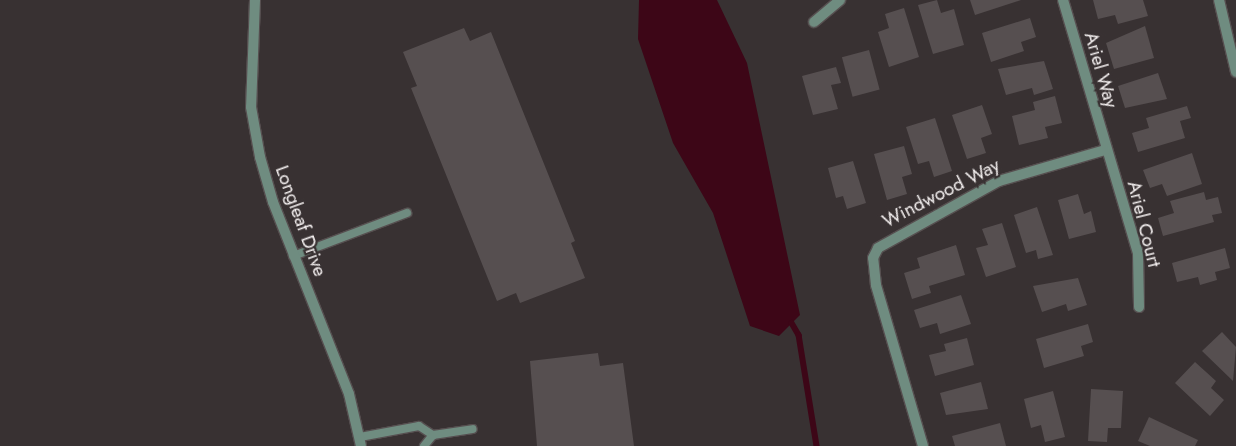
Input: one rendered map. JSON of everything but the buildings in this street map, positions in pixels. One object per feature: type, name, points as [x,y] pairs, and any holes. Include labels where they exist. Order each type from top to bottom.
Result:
[{"type":"street","name":"Longleaf Drive","points":[[254,0],[251,107],[260,157],[293,256],[349,394],[360,441]]},
{"type":"street","points":[[814,22],[840,0]]},
{"type":"street","name":"Ariel Way","points":[[1063,0],[1105,150]]},
{"type":"street","points":[[1219,0],[1236,72]]},
{"type":"street","name":"Ariel Court","points":[[1105,150],[1138,254],[1139,308]]},
{"type":"street","name":"Windwood Way","points":[[923,446],[876,285],[873,258],[878,248],[999,181],[1105,150]]},
{"type":"lane","points":[[293,256],[407,213]]},
{"type":"lane","points":[[360,441],[419,426],[433,435],[473,429]]},
{"type":"lane","points":[[424,446],[433,435]]},
{"type":"shaded area","points":[[639,0],[717,0],[747,63],[800,315],[779,336],[750,326],[713,213],[673,143],[638,39]]},
{"type":"waterway","points":[[792,323],[799,335],[817,446]]}]
